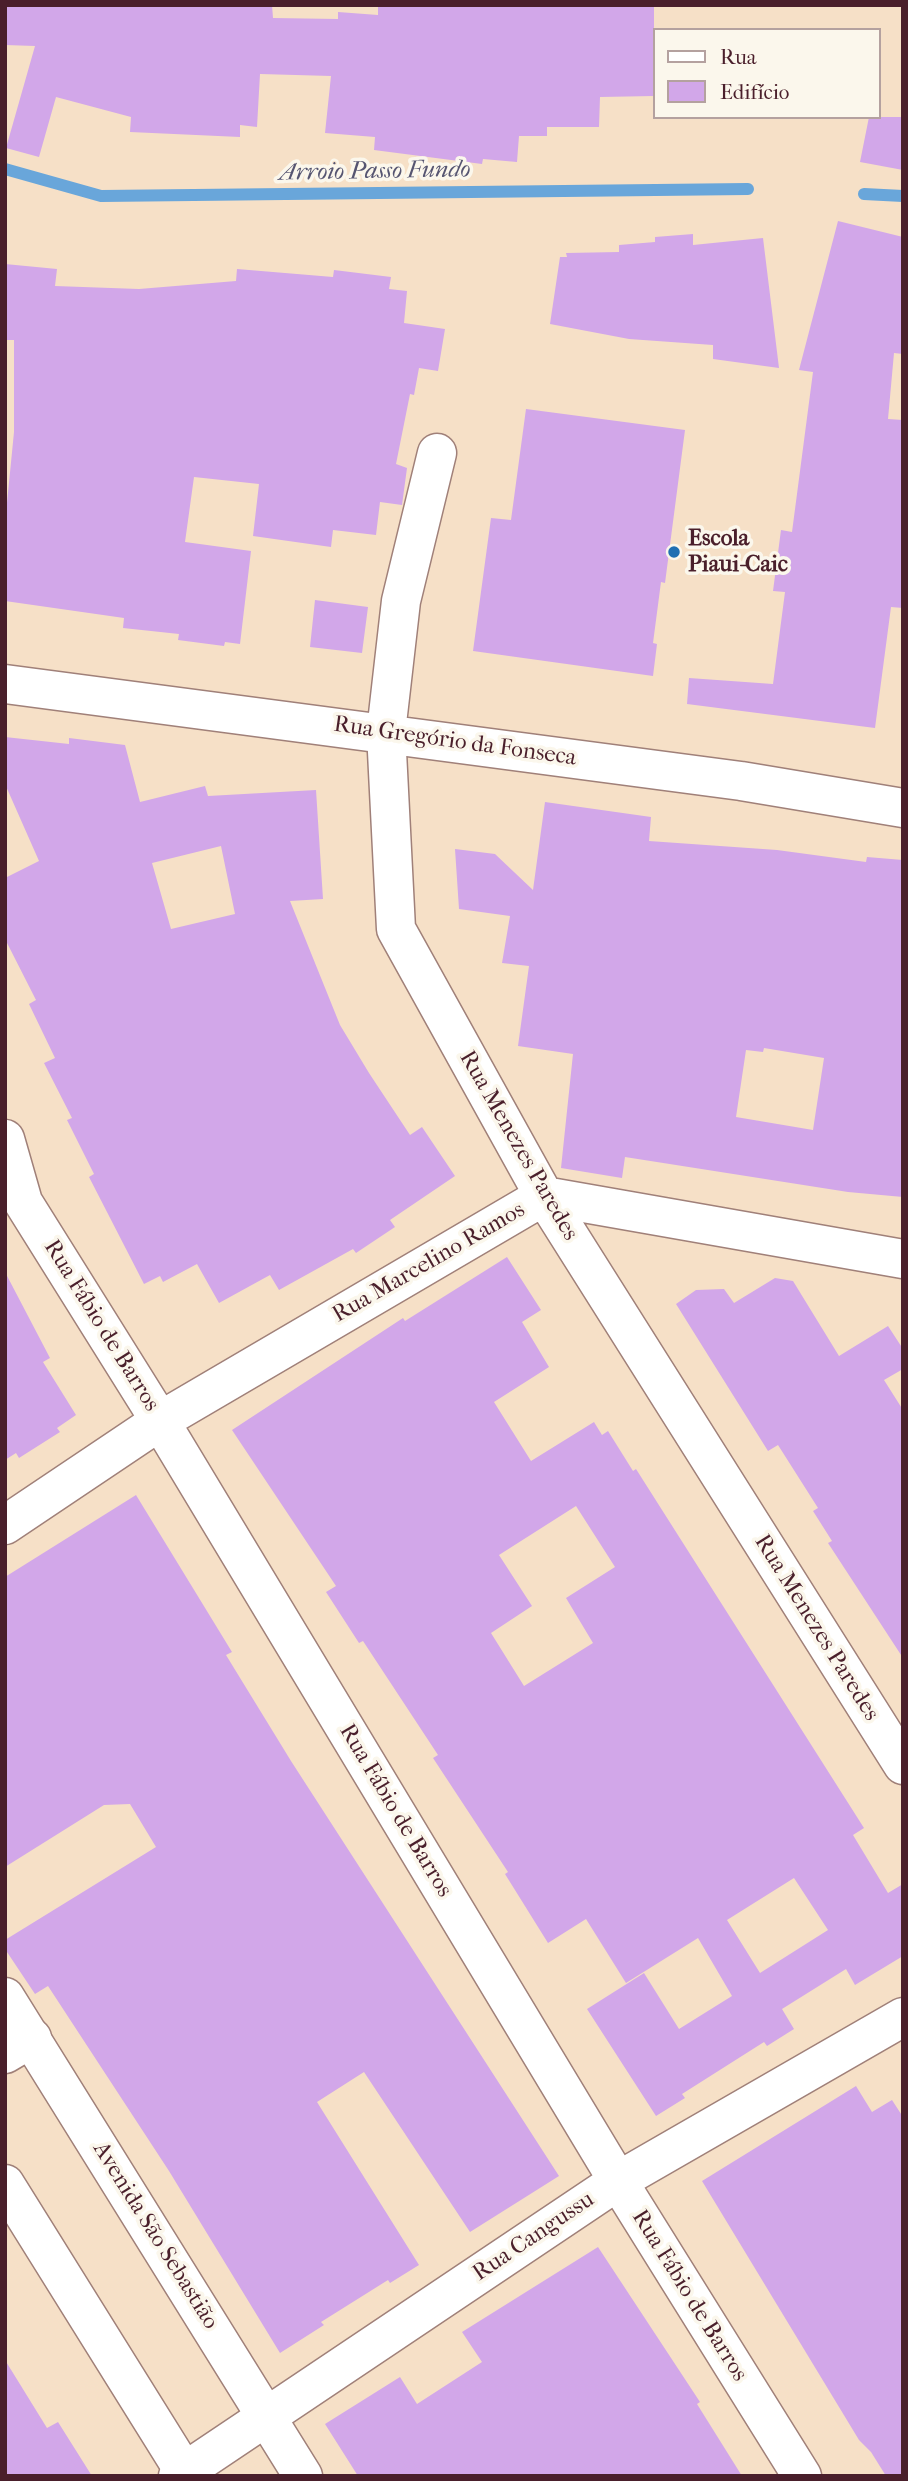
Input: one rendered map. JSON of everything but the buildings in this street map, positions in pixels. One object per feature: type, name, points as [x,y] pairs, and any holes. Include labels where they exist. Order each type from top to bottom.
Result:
[{"type":"street","name":"Rua Menezes Paredes","points":[[437,453],[401,601],[386,732],[396,929],[544,1196],[903,1765]]},
{"type":"street","name":"Rua Gregório da Fonseca","points":[[5,684],[386,732],[741,781],[903,808]]},
{"type":"street","name":"Rua Fábio de Barros","points":[[5,1139],[23,1202],[160,1421],[618,2181],[802,2476]]},
{"type":"street","name":"Rua Marcelino Ramos","points":[[5,1525],[160,1421],[544,1196],[903,1259]]},
{"type":"street","name":"Avenida São Sebastião","points":[[5,1997],[19,2046],[267,2415],[303,2476]]},
{"type":"street","name":"Rua Cangussu","points":[[183,2474],[618,2181],[903,2017]]},
{"type":"street","points":[[5,2184],[183,2474]]},
{"type":"waterway","name":"Arroio Passo Fundo","points":[[5,169],[101,196],[748,189]]},
{"type":"waterway","name":"Arroio Passo Fundo","points":[[864,194],[903,196]]},
{"type":"place","name":"Escola Piaui-Caic","points":[[674,552]]}]
